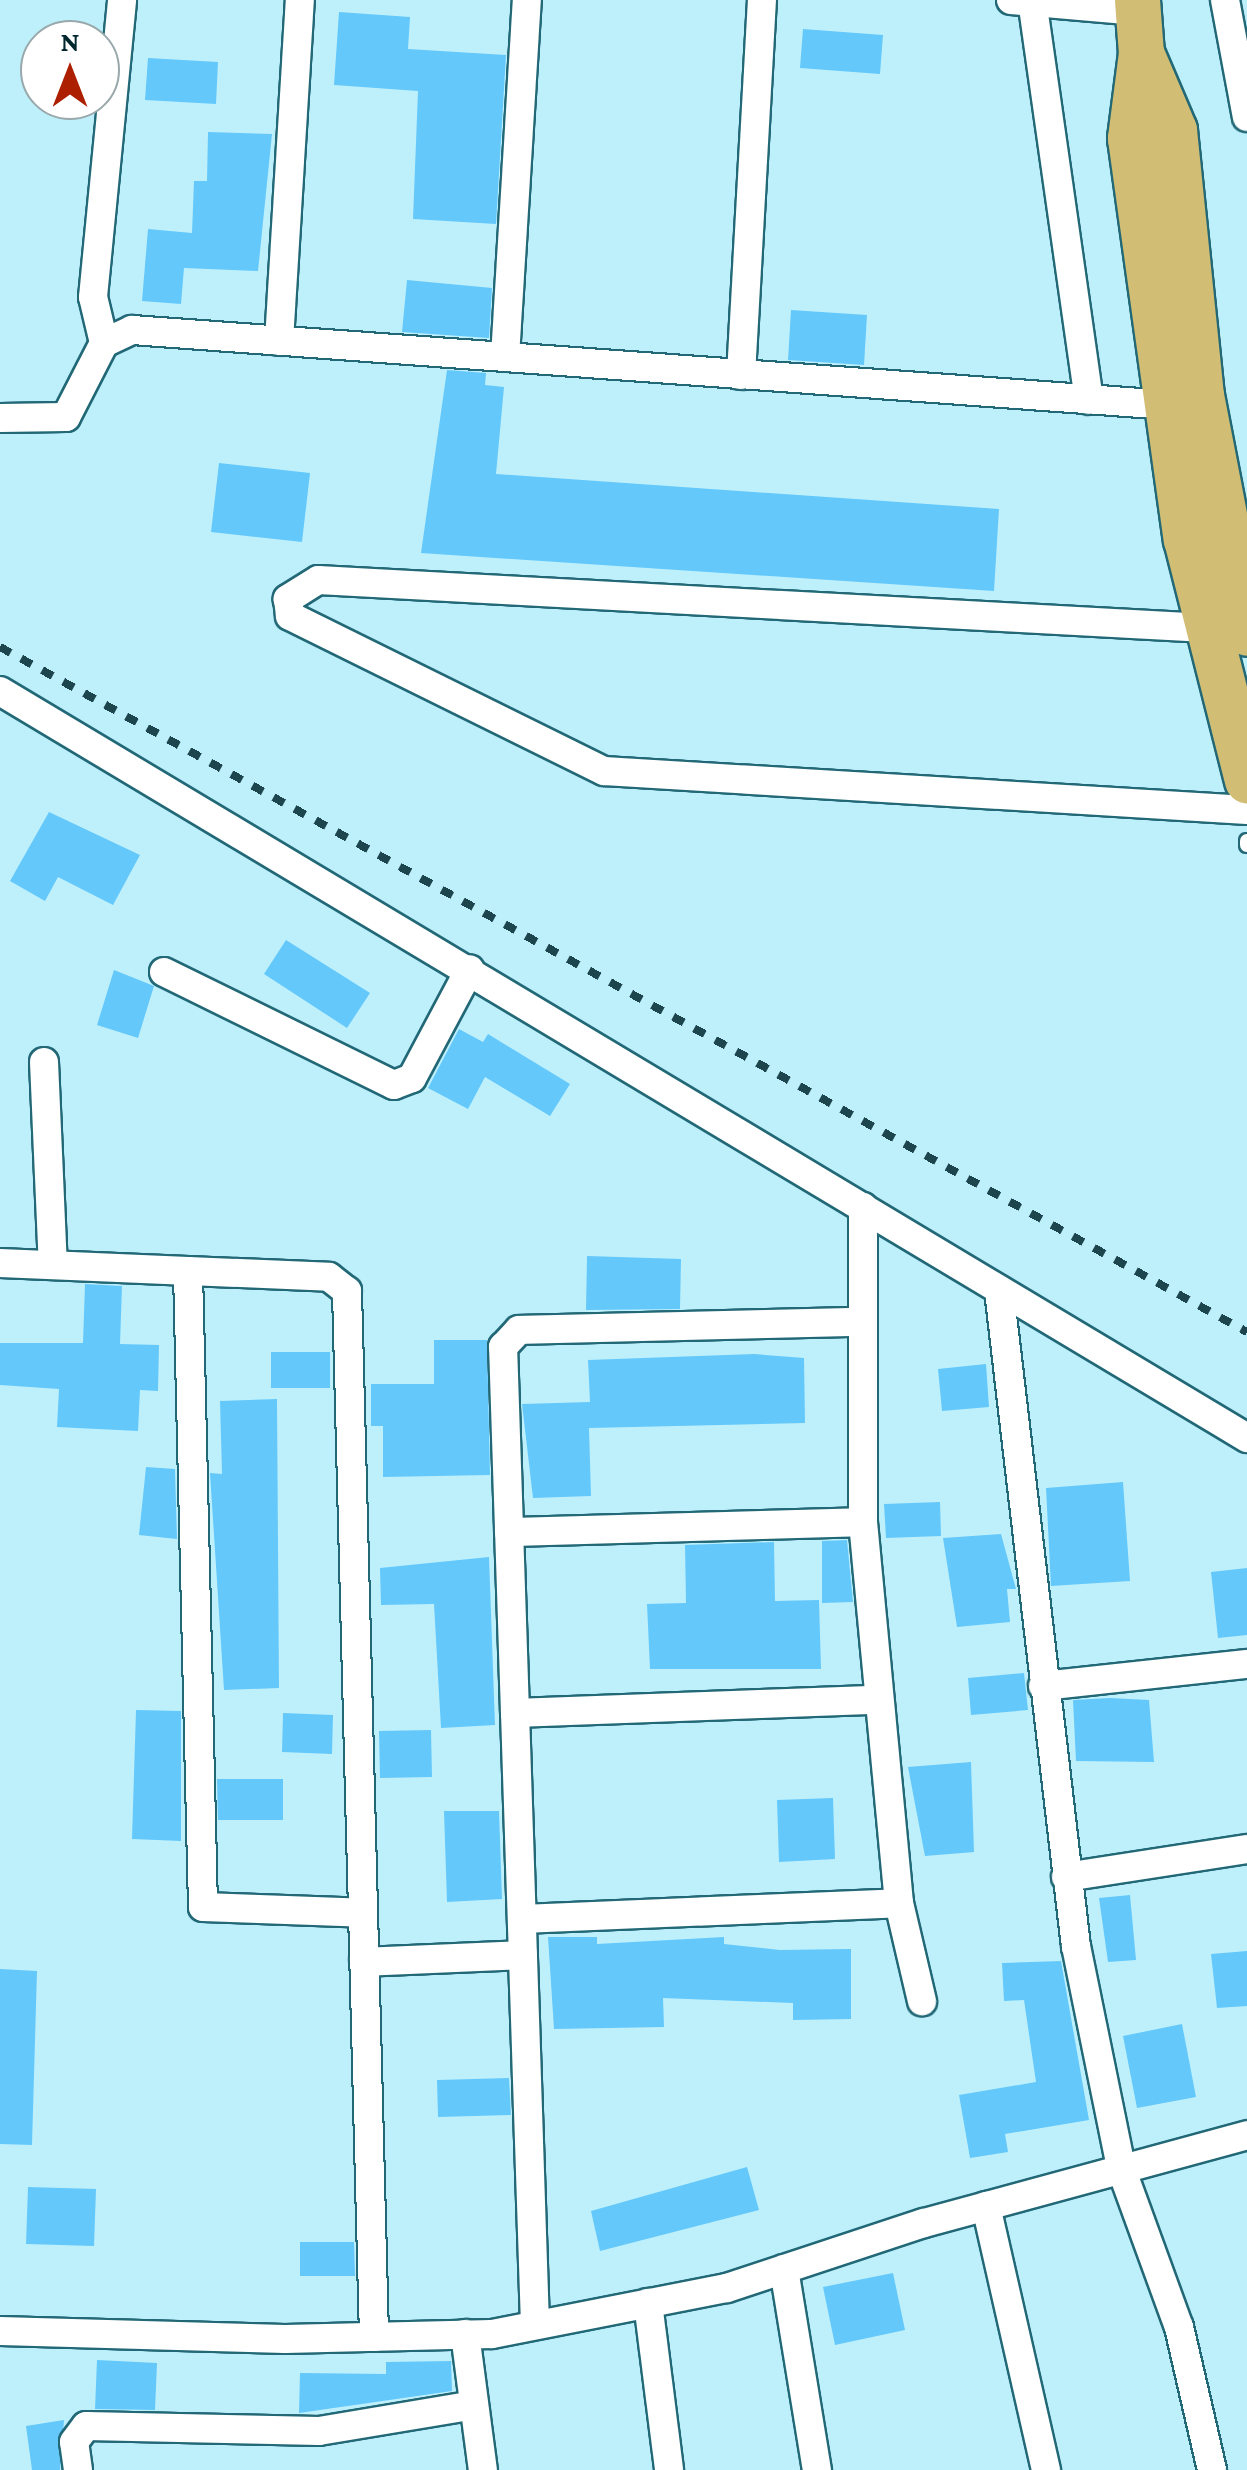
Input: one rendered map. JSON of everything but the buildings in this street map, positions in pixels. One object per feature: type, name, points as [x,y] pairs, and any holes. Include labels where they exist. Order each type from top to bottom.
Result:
[{"type":"main road","points":[[1139,22],[1130,138],[1167,406],[1227,630]]},
{"type":"main road","points":[[1139,22],[1174,130],[1227,630],[1247,780]]},
{"type":"street","points":[[104,343],[93,296],[122,0]]},
{"type":"street","points":[[279,341],[300,0]]},
{"type":"street","points":[[505,357],[527,0]]},
{"type":"street","points":[[741,375],[762,0]]},
{"type":"street","points":[[1225,0],[1247,117]]},
{"type":"street","points":[[1089,400],[1025,1],[1139,22]]},
{"type":"street","points":[[0,418],[66,417],[104,343],[132,330],[1167,406]]},
{"type":"street","points":[[1227,630],[318,580],[288,599],[290,616],[604,771],[1247,810]]},
{"type":"street","points":[[0,691],[470,969],[1247,1438]]},
{"type":"street","points":[[164,972],[394,1085],[412,1078],[470,969]]},
{"type":"street","points":[[44,1062],[53,1265]]},
{"type":"street","points":[[862,1207],[857,1322],[862,1522],[876,1700],[899,1902],[922,2001]]},
{"type":"street","points":[[0,1263],[330,1277],[347,1291],[374,2337]]},
{"type":"street","points":[[188,1271],[203,1907],[363,1914]]},
{"type":"street","points":[[1000,1290],[1066,1876],[1120,2168],[1179,2327],[1212,2470]]},
{"type":"street","points":[[535,2326],[510,1532],[508,1336],[857,1322]]},
{"type":"street","points":[[510,1532],[862,1522]]},
{"type":"street","points":[[1042,1686],[1247,1664]]},
{"type":"street","points":[[515,1712],[876,1700]]},
{"type":"street","points":[[1066,1876],[1247,1849]]},
{"type":"street","points":[[522,1919],[899,1902]]},
{"type":"street","points":[[364,1962],[522,1956]]},
{"type":"street","points":[[0,2332],[374,2337],[465,2334],[535,2326],[784,2269],[986,2206],[1247,2136]]},
{"type":"street","points":[[986,2206],[1046,2470]]},
{"type":"street","points":[[784,2269],[816,2470]]},
{"type":"street","points":[[648,2303],[669,2470]]},
{"type":"street","points":[[465,2334],[483,2470]]},
{"type":"street","points":[[78,2470],[74,2442],[86,2426],[319,2431],[474,2405]]},
{"type":"railway","points":[[0,647],[1247,1332]]}]
